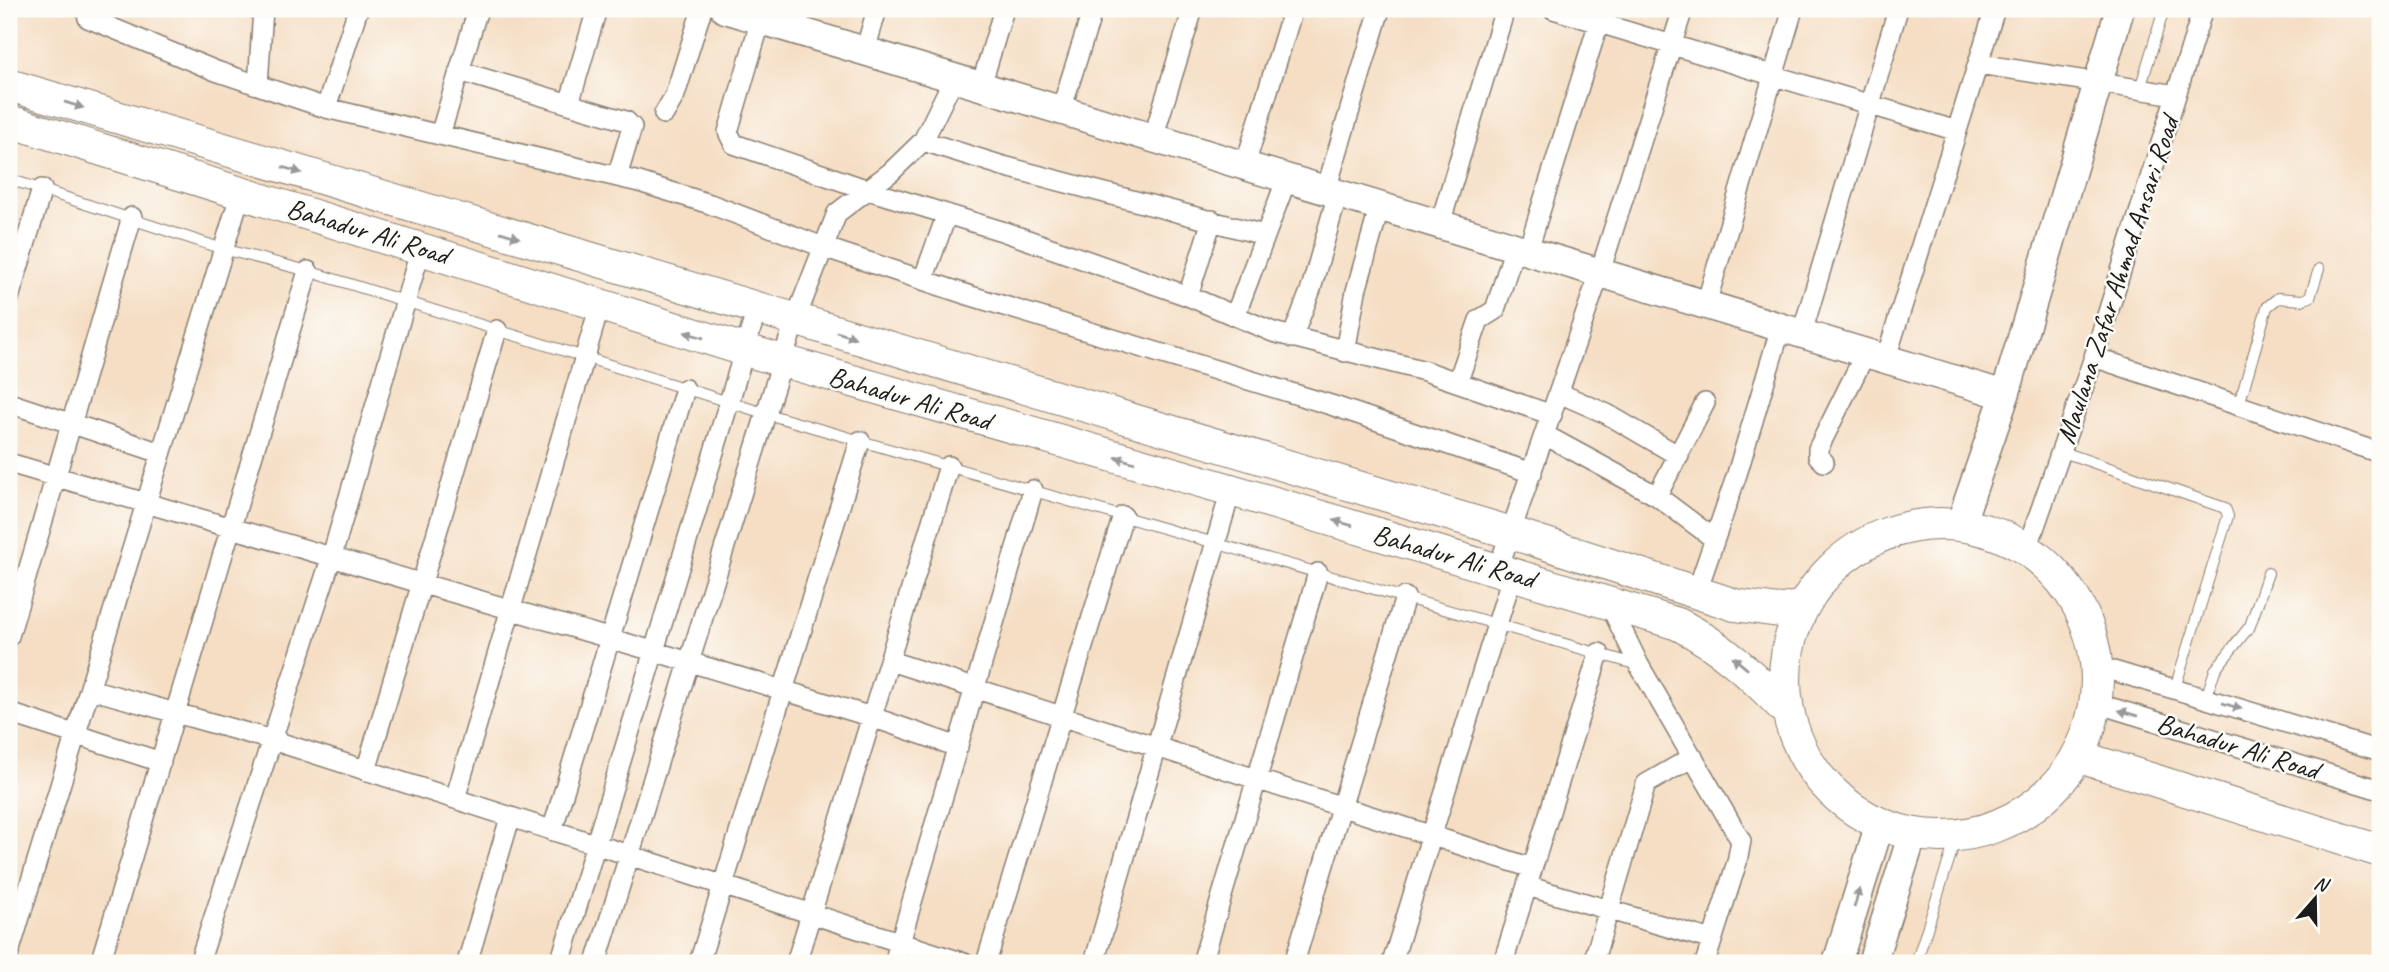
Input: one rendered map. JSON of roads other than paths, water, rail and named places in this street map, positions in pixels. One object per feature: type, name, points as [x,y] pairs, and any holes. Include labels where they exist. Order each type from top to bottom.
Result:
[{"type":"main road","name":"Bahadur Ali Road","points":[[9,85],[1512,534],[1696,594],[1757,611],[1779,611],[1803,606]]},
{"type":"main road","name":"Bahadur Ali Road","points":[[9,121],[745,350],[1231,490],[1678,624],[1707,639],[1748,670],[1788,712]]},
{"type":"main road","points":[[1918,525],[1960,525],[2006,538],[2026,550],[2045,564],[2075,600],[2089,632],[2096,666],[2096,703],[2092,722],[2077,756],[2051,791],[2035,804],[1998,825],[1957,835],[1913,833],[1861,814],[1827,787],[1802,752],[1788,712],[1784,668],[1794,626],[1803,606],[1827,572],[1869,541],[1918,525]]},
{"type":"main road","points":[[2077,756],[2380,851]]},
{"type":"street","points":[[86,9],[88,18],[216,71],[326,108],[617,177],[710,204],[823,247],[923,280],[1318,401],[1532,473]]},
{"type":"street","points":[[258,85],[263,9]]},
{"type":"street","points":[[326,108],[357,11],[337,9]]},
{"type":"street","points":[[440,135],[478,9]]},
{"type":"street","points":[[569,104],[597,9]]},
{"type":"street","points":[[664,114],[675,95],[702,9]]},
{"type":"street","points":[[725,9],[761,19],[798,19],[865,51],[2005,395]]},
{"type":"street","points":[[865,51],[877,9]]},
{"type":"street","points":[[981,86],[1004,9]]},
{"type":"street","points":[[1061,110],[1093,9]]},
{"type":"street","points":[[1153,138],[1193,9]]},
{"type":"street","points":[[1245,165],[1293,9]]},
{"type":"street","points":[[1292,338],[1311,289],[1332,192],[1380,9]]},
{"type":"street","points":[[1440,224],[1504,9]]},
{"type":"street","points":[[1553,9],[1601,16],[1671,45],[1957,131]]},
{"type":"street","points":[[1392,963],[1497,624],[1512,534],[1600,272],[1683,9]]},
{"type":"street","points":[[1706,304],[1793,9]]},
{"type":"street","points":[[1696,594],[1713,537],[1792,330],[1870,105],[1898,9]]},
{"type":"street","points":[[1824,462],[1820,460],[1818,449],[1876,355],[1957,131],[1995,9]]},
{"type":"street","points":[[1960,525],[2005,395],[2120,9]]},
{"type":"street","name":"Maulana Zafar Ahmad Ansari Road","points":[[2026,550],[2063,452],[2203,9]]},
{"type":"street","points":[[1458,381],[1479,320],[1495,310],[1522,249],[1601,16]]},
{"type":"street","points":[[761,19],[728,132],[729,139],[734,144],[1188,296],[1292,338],[1458,381],[1552,415]]},
{"type":"street","points":[[1979,64],[2176,95]]},
{"type":"street","points":[[459,71],[629,123],[632,127],[617,177]]},
{"type":"street","points":[[596,963],[795,320],[823,247],[837,213],[868,190],[923,141],[954,78]]},
{"type":"street","points":[[923,141],[1003,166],[1265,235]]},
{"type":"street","points":[[1235,316],[1287,178]]},
{"type":"street","points":[[9,299],[42,189]]},
{"type":"street","points":[[9,948],[241,191]]},
{"type":"street","points":[[1345,352],[1358,280],[1380,206]]},
{"type":"street","points":[[923,280],[947,214]]},
{"type":"street","points":[[9,636],[132,217]]},
{"type":"street","points":[[1188,296],[1212,220]]},
{"type":"street","points":[[200,963],[332,556],[421,248]]},
{"type":"street","points":[[100,963],[308,271]]},
{"type":"street","points":[[455,799],[600,305]]},
{"type":"street","points":[[560,963],[757,309]]},
{"type":"street","points":[[366,771],[497,330]]},
{"type":"street","points":[[2094,357],[2380,453]]},
{"type":"street","points":[[552,831],[685,389]]},
{"type":"street","points":[[1559,393],[1607,414],[1679,456]]},
{"type":"street","points":[[9,403],[161,453]]},
{"type":"street","points":[[1657,496],[1706,403]]},
{"type":"street","points":[[1545,435],[1657,496],[1713,537]]},
{"type":"street","points":[[699,963],[860,441]]},
{"type":"street","points":[[9,463],[148,501],[653,651],[872,717],[958,747]]},
{"type":"street","points":[[796,963],[949,466]]},
{"type":"street","points":[[1094,963],[1231,490]]},
{"type":"street","points":[[894,963],[1033,491]]},
{"type":"street","points":[[986,963],[1123,516]]},
{"type":"street","points":[[1202,963],[1318,573]]},
{"type":"street","points":[[1294,963],[1405,597]]},
{"type":"street","points":[[1608,601],[1639,665],[1741,841],[1737,862],[1705,963]]},
{"type":"street","points":[[1503,963],[1599,653]]},
{"type":"street","points":[[890,661],[1432,836],[1608,910],[1712,940]]},
{"type":"street","name":"Bahadur Ali Road","points":[[2096,666],[2380,751]]},
{"type":"street","points":[[90,689],[272,740],[964,963]]},
{"type":"street","name":"Bahadur Ali Road","points":[[2096,703],[2380,790]]},
{"type":"street","points":[[9,713],[162,762]]},
{"type":"street","points":[[1593,963],[1646,783],[1693,757]]},
{"type":"street","points":[[467,963],[510,818]]},
{"type":"street","points":[[1837,963],[1880,823]]},
{"type":"street","points":[[1872,963],[1913,833]]},
{"type":"lane","points":[[2140,89],[2164,9]]},
{"type":"lane","points":[[9,179],[132,217],[223,249],[308,271],[767,414],[1639,665]]},
{"type":"lane","points":[[2239,405],[2267,307],[2278,298],[2310,298],[2319,269]]},
{"type":"lane","points":[[2063,452],[2225,508],[2228,516],[2175,688]]},
{"type":"lane","points":[[2206,698],[2216,670],[2250,626],[2268,573]]},
{"type":"lane","points":[[1916,963],[1957,835]]}]
